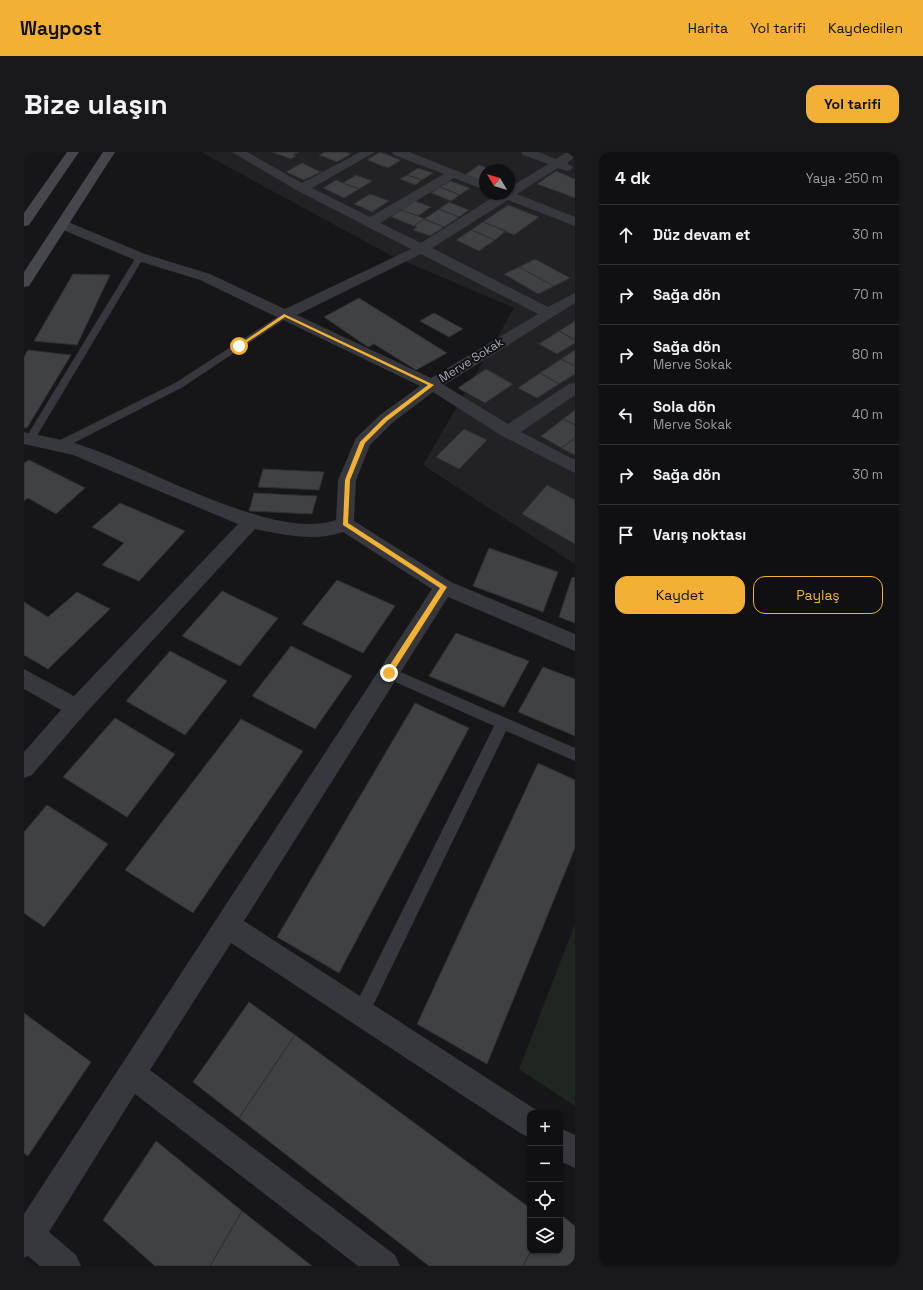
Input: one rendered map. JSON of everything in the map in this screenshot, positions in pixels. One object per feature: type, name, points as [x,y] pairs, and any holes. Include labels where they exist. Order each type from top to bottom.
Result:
[{"type":"main road","points":[[24,222],[73,152]]},
{"type":"main road","points":[[24,283],[64,225],[109,152]]},
{"type":"street","points":[[302,188],[369,152]]},
{"type":"street","points":[[398,152],[479,184]]},
{"type":"street","points":[[527,152],[575,170]]},
{"type":"street","points":[[515,189],[575,152]]},
{"type":"street","points":[[245,153],[302,188],[372,222],[548,313]]},
{"type":"street","points":[[372,222],[453,174]]},
{"type":"street","points":[[515,199],[575,222]]},
{"type":"street","points":[[284,315],[423,248],[498,200]]},
{"type":"street","points":[[64,225],[140,257],[204,277],[432,385],[508,432],[575,467]]},
{"type":"street","name":"Merve Sokak","points":[[345,524],[347,480],[362,442],[386,419],[432,385],[575,297]]},
{"type":"street","points":[[508,432],[575,388]]},
{"type":"street","points":[[27,439],[78,450],[251,522],[302,531],[328,530],[345,524],[444,587],[575,643]]},
{"type":"street","points":[[24,768],[76,708],[251,522]]},
{"type":"street","points":[[65,1266],[25,1236],[132,1074],[444,587]]},
{"type":"street","points":[[24,678],[76,708]]},
{"type":"street","points":[[227,925],[527,1121]]},
{"type":"street","points":[[132,1074],[384,1266]]},
{"type":"street","points":[[563,1145],[575,1152]]},
{"type":"lane","points":[[27,439],[140,257]]},
{"type":"lane","points":[[60,446],[179,385],[284,315]]},
{"type":"lane","points":[[389,673],[575,755]]},
{"type":"lane","points":[[361,1012],[503,722]]},
{"type":"shaded area","points":[[201,152],[575,152],[575,564],[423,465],[514,308],[390,255]]},
{"type":"shaded area","points":[[575,924],[575,1106],[519,1069]]},
{"type":"building","points":[[272,152],[299,152],[293,155],[296,156],[291,159]]},
{"type":"building","points":[[325,152],[346,152],[351,154],[337,162],[319,155]]},
{"type":"building","points":[[380,152],[401,160],[388,168],[367,160]]},
{"type":"building","points":[[302,163],[321,172],[304,180],[286,172]]},
{"type":"building","points":[[479,165],[479,180],[465,175]]},
{"type":"building","points":[[418,168],[433,173],[422,180],[407,175]]},
{"type":"building","points":[[556,171],[575,179],[575,198],[537,184]]},
{"type":"building","points":[[356,175],[372,181],[359,189],[343,183]]},
{"type":"building","points":[[407,175],[422,180],[415,185],[400,179]]},
{"type":"building","points":[[336,180],[359,189],[344,198],[323,188]]},
{"type":"building","points":[[450,181],[470,188],[460,195],[440,187]]},
{"type":"building","points":[[440,187],[460,195],[451,201],[431,193]]},
{"type":"building","points":[[370,194],[389,201],[372,212],[354,204]]},
{"type":"building","points":[[415,201],[431,207],[418,216],[401,210]]},
{"type":"building","points":[[449,202],[469,210],[459,217],[439,209]]},
{"type":"building","points":[[508,205],[539,217],[514,235],[483,222]]},
{"type":"building","points":[[439,209],[459,217],[444,227],[424,219]]},
{"type":"building","points":[[401,210],[424,219],[414,226],[391,217]]},
{"type":"building","points":[[424,219],[444,227],[430,236],[413,230],[417,227],[414,226]]},
{"type":"building","points":[[483,222],[506,231],[495,240],[471,230]]},
{"type":"building","points":[[471,230],[495,240],[479,251],[456,240]]},
{"type":"building","points":[[535,259],[570,278],[554,286],[519,267]]},
{"type":"building","points":[[519,267],[554,286],[538,294],[504,274]]},
{"type":"building","points":[[73,274],[110,275],[77,345],[34,341]]},
{"type":"building","points":[[359,298],[447,353],[416,370],[374,344],[368,347],[324,317]]},
{"type":"building","points":[[434,313],[463,329],[449,337],[420,321]]},
{"type":"building","points":[[575,321],[575,340],[559,331]]},
{"type":"building","points":[[559,331],[575,340],[575,343],[557,354],[539,344]]},
{"type":"building","points":[[28,350],[71,355],[27,428],[24,428],[24,357]]},
{"type":"building","points":[[575,350],[575,366],[561,359]]},
{"type":"building","points":[[561,359],[575,366],[575,374],[559,384],[540,373]]},
{"type":"building","points":[[486,369],[513,384],[485,403],[458,388]]},
{"type":"building","points":[[540,373],[559,384],[537,398],[518,388]]},
{"type":"building","points":[[575,410],[575,425],[563,419]]},
{"type":"building","points":[[563,419],[575,425],[575,438],[561,448],[541,436]]},
{"type":"building","points":[[464,429],[487,440],[459,469],[436,457]]},
{"type":"building","points":[[575,438],[575,455],[561,448]]},
{"type":"building","points":[[29,460],[85,488],[56,514],[28,498],[24,501],[24,463]]},
{"type":"building","points":[[263,469],[324,472],[319,490],[258,487]]},
{"type":"building","points":[[547,485],[575,500],[575,544],[522,514]]},
{"type":"building","points":[[254,493],[317,496],[312,514],[249,511]]},
{"type":"building","points":[[120,503],[185,531],[139,581],[102,565],[124,543],[92,527]]},
{"type":"building","points":[[489,548],[558,572],[543,612],[473,586]]},
{"type":"building","points":[[572,577],[575,578],[575,623],[559,617]]},
{"type":"building","points":[[337,580],[395,606],[363,653],[302,624]]},
{"type":"building","points":[[222,591],[278,618],[240,666],[182,636]]},
{"type":"building","points":[[77,592],[110,609],[48,669],[24,655],[24,602],[48,617]]},
{"type":"building","points":[[456,633],[529,661],[504,707],[429,676]]},
{"type":"building","points":[[291,646],[352,676],[315,729],[252,696]]},
{"type":"building","points":[[170,651],[227,681],[185,735],[126,701]]},
{"type":"building","points":[[543,667],[575,679],[575,736],[518,712]]},
{"type":"building","points":[[415,703],[469,728],[339,973],[277,937]]},
{"type":"building","points":[[115,718],[175,754],[127,817],[63,777]]},
{"type":"building","points":[[241,719],[303,751],[193,913],[125,870]]},
{"type":"building","points":[[538,763],[575,780],[575,848],[487,1064],[417,1024]]},
{"type":"building","points":[[47,805],[108,844],[44,927],[24,913],[24,832]]},
{"type":"building","points":[[249,1002],[295,1035],[239,1118],[193,1082]]},
{"type":"building","points":[[24,1013],[91,1062],[28,1156],[24,1153]]},
{"type":"building","points":[[295,1035],[527,1206],[527,1254],[529,1254],[523,1266],[429,1266],[239,1118]]},
{"type":"building","points":[[156,1141],[242,1211],[210,1266],[155,1266],[103,1220]]},
{"type":"building","points":[[242,1211],[312,1266],[210,1266]]},
{"type":"building","points":[[563,1216],[575,1226],[575,1266],[523,1266],[529,1254],[563,1254]]},
{"type":"route","points":[[239,346],[284,315],[432,385],[386,419],[362,442],[347,480],[345,524],[444,587],[389,673]]}]
